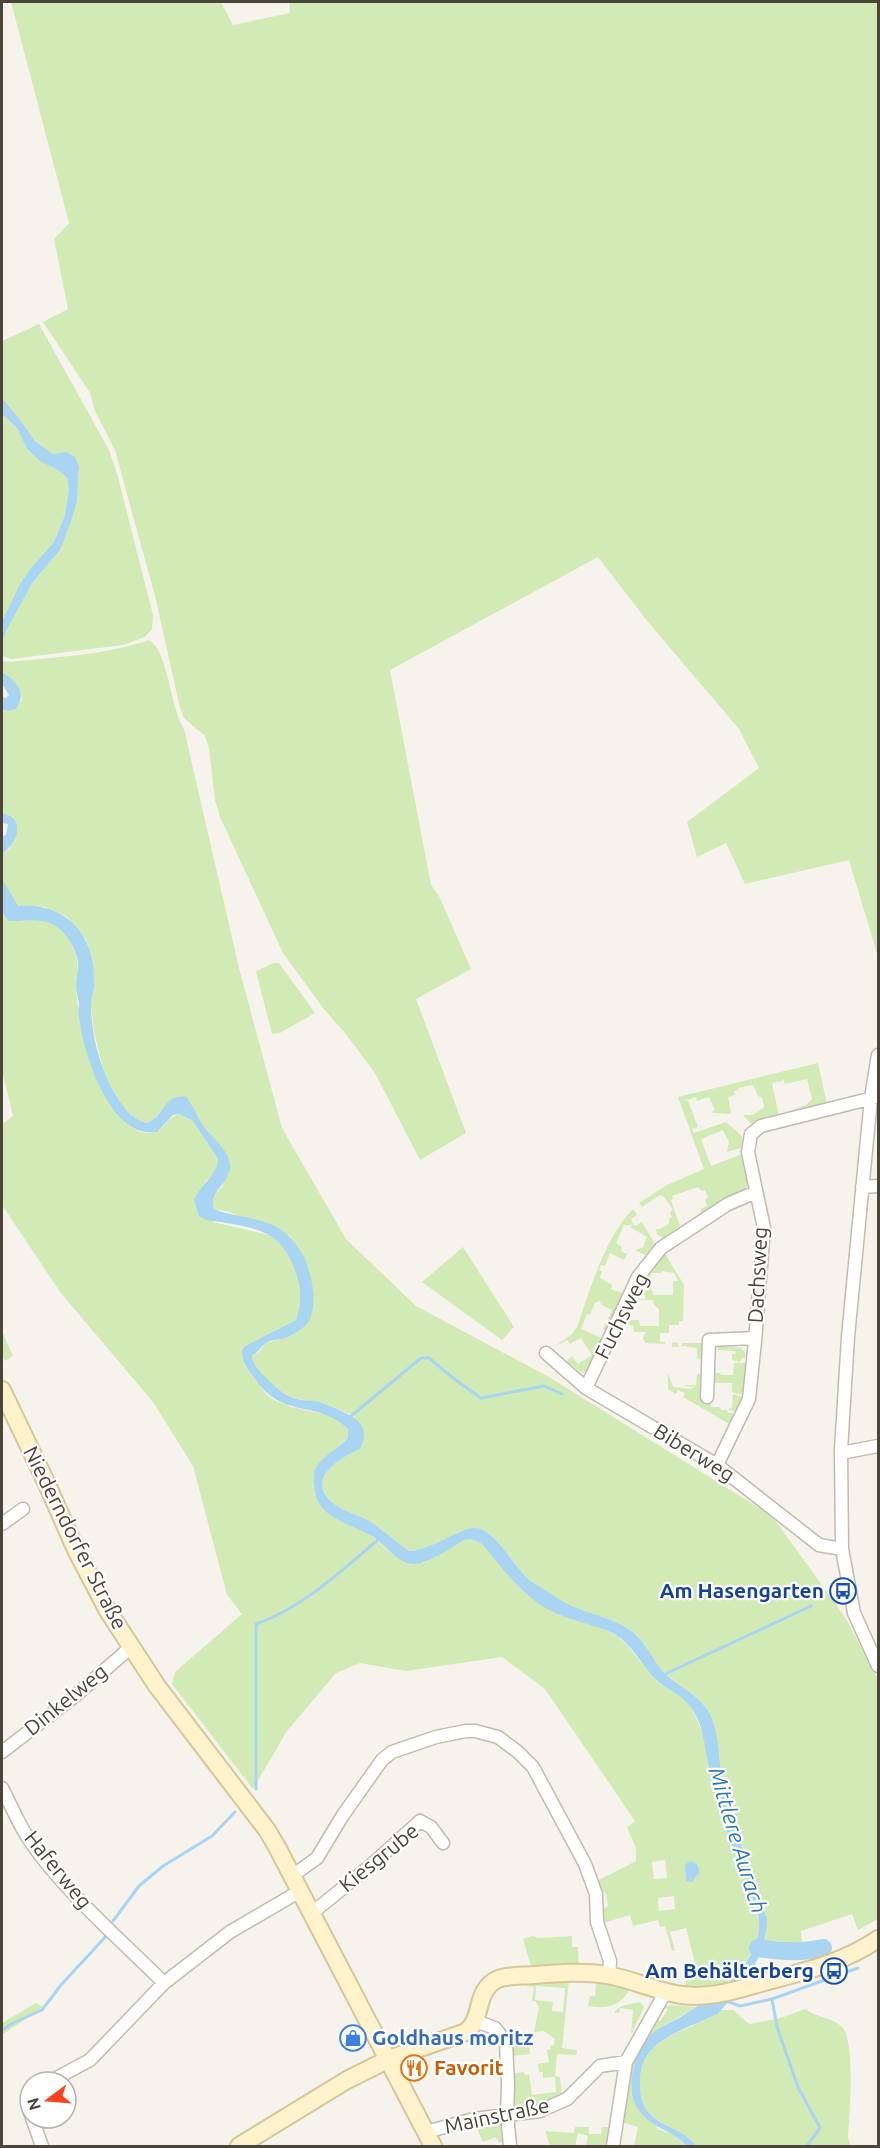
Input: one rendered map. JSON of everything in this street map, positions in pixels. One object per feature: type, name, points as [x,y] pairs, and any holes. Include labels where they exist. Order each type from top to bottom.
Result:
[{"type":"main road","name":"Niederndorfer Straße","points":[[2,1390],[91,1579],[131,1647],[175,1710],[267,1830],[429,2139]]},
{"type":"main road","points":[[239,2146],[342,2083],[389,2059],[456,2036],[472,2027],[482,1992],[498,1979],[578,1972],[609,1976],[665,1993],[701,1996],[721,1994],[844,1958],[879,1940]]},
{"type":"street","points":[[879,1055],[862,1187],[849,1325],[841,1453],[842,1549],[854,1613],[879,1666]]},
{"type":"street","name":"Dachsweg","points":[[717,1465],[749,1399],[764,1228],[748,1152],[751,1134],[762,1126],[875,1097]]},
{"type":"street","points":[[862,1187],[879,1186]]},
{"type":"street","name":"Fuchsweg","points":[[586,1388],[638,1277],[660,1248],[728,1204],[756,1192]]},
{"type":"street","points":[[707,1397],[708,1340],[755,1338]]},
{"type":"street","name":"Biberweg","points":[[546,1353],[586,1388],[717,1465],[819,1545],[842,1549]]},
{"type":"street","points":[[841,1453],[879,1446]]},
{"type":"street","points":[[2,1524],[23,1509]]},
{"type":"street","name":"Dinkelweg","points":[[2,1752],[75,1696],[131,1647]]},
{"type":"street","points":[[291,1873],[299,1871],[317,1857],[369,1778],[382,1760],[392,1752],[466,1731],[498,1737],[533,1767],[585,1864],[596,1894],[597,1922],[610,1961],[609,1976]]},
{"type":"street","name":"Haferweg","points":[[2,1788],[30,1841],[59,1876],[164,1983]]},
{"type":"street","name":"Kiesgrube","points":[[312,1913],[369,1867],[420,1821],[431,1827],[443,1843]]},
{"type":"street","points":[[71,2070],[90,2060],[164,1983],[230,1932],[300,1891]]},
{"type":"street","points":[[614,2146],[626,2061],[665,1993]]},
{"type":"street","points":[[475,2021],[495,2028],[506,2042],[510,2146]]},
{"type":"street","name":"Mainstraße","points":[[429,2139],[474,2119],[540,2111],[567,2099],[600,2066],[626,2061]]},
{"type":"street","points":[[36,2130],[41,2146]]},
{"type":"green space","points":[[11,2],[221,2],[233,25],[290,13],[289,2],[878,2],[878,957],[849,860],[745,884],[726,843],[697,857],[687,822],[759,768],[739,729],[648,622],[598,557],[390,670],[431,885],[439,896],[471,969],[416,999],[466,1133],[420,1160],[375,1073],[283,953],[220,817],[215,800],[209,748],[205,736],[184,718],[180,708],[156,600],[115,450],[95,411],[90,393],[43,322],[68,309],[54,239],[69,223]]},
{"type":"green space","points":[[39,324],[109,450],[153,615],[152,629],[145,637],[123,645],[11,659],[2,656],[2,644],[6,631],[33,582],[60,550],[77,502],[79,467],[60,453],[53,454],[35,441],[2,398],[2,341]]},
{"type":"green space","points":[[2,414],[17,428],[27,449],[41,462],[58,470],[67,478],[69,490],[65,515],[54,542],[31,568],[2,622]]},
{"type":"green space","points":[[149,640],[161,655],[175,707],[184,729],[239,968],[282,1128],[346,1239],[416,1306],[549,1377],[772,1516],[845,1617],[878,1679],[878,1919],[858,1930],[852,1914],[801,1931],[802,1943],[765,1940],[765,1916],[762,1902],[722,1780],[713,1721],[704,1705],[654,1661],[637,1635],[618,1623],[568,1605],[534,1584],[492,1536],[484,1531],[470,1528],[427,1547],[409,1551],[371,1522],[337,1506],[325,1494],[322,1486],[323,1478],[328,1471],[343,1458],[360,1449],[354,1416],[315,1401],[298,1399],[282,1392],[262,1375],[252,1355],[258,1353],[266,1343],[291,1336],[307,1324],[313,1290],[310,1272],[290,1236],[229,1212],[214,1209],[214,1196],[223,1186],[224,1150],[203,1125],[187,1097],[166,1104],[154,1120],[146,1123],[137,1121],[123,1106],[105,1077],[94,1032],[91,1004],[94,985],[91,956],[86,939],[67,917],[44,907],[18,907],[14,904],[2,879],[2,853],[9,849],[16,826],[13,818],[2,813],[2,709],[7,711],[22,701],[22,696],[13,681],[2,672],[2,661],[80,655]]},
{"type":"green space","points":[[2,912],[8,921],[52,923],[61,929],[70,942],[78,964],[77,996],[86,1047],[101,1086],[111,1105],[123,1120],[136,1130],[150,1133],[158,1130],[179,1114],[192,1120],[218,1159],[214,1172],[205,1182],[213,1222],[269,1235],[284,1247],[290,1256],[301,1286],[301,1306],[296,1320],[245,1346],[244,1365],[267,1395],[274,1400],[292,1407],[332,1416],[348,1429],[348,1438],[314,1472],[314,1487],[322,1508],[338,1520],[370,1535],[396,1556],[423,1563],[464,1540],[472,1539],[478,1542],[525,1593],[560,1615],[593,1624],[617,1636],[657,1682],[681,1697],[689,1705],[705,1739],[708,1764],[719,1808],[750,1890],[759,1923],[757,1939],[748,1959],[726,1984],[685,1989],[684,1971],[692,1969],[695,1963],[686,1928],[670,1932],[675,1950],[672,1951],[665,1926],[660,1927],[658,1920],[633,1926],[630,1915],[603,1923],[602,1910],[608,1906],[606,1894],[601,1888],[598,1890],[595,1882],[636,1861],[636,1848],[627,1827],[635,1821],[545,1689],[502,1657],[406,1671],[360,1663],[336,1673],[287,1731],[253,1789],[172,1684],[175,1672],[242,1614],[227,1595],[193,1466],[153,1402],[60,1292],[2,1205],[2,1124],[13,1116],[2,1070]],"holes":[[[665,1860],[667,1878],[654,1879],[652,1862]],[[674,1896],[675,1909],[659,1911],[658,1898]]]},
{"type":"green space","points":[[279,963],[315,1013],[280,1033],[272,1034],[256,971]]},
{"type":"green space","points":[[818,1063],[827,1105],[788,1114],[789,1111],[806,1105],[812,1099],[807,1079],[785,1084],[783,1078],[782,1081],[772,1083],[779,1116],[764,1118],[751,1124],[743,1115],[753,1115],[764,1107],[762,1098],[758,1096],[753,1085],[738,1088],[739,1090],[734,1091],[735,1095],[728,1097],[731,1114],[713,1113],[712,1111],[715,1110],[709,1097],[697,1101],[696,1097],[688,1100],[683,1098],[688,1101],[698,1127],[692,1129],[694,1133],[726,1122],[742,1136],[741,1148],[727,1152],[729,1142],[723,1130],[701,1139],[711,1166],[742,1154],[748,1180],[747,1186],[743,1191],[701,1215],[701,1209],[707,1206],[705,1199],[708,1198],[705,1190],[702,1191],[698,1187],[672,1196],[671,1200],[680,1226],[663,1238],[657,1234],[656,1229],[669,1224],[669,1219],[672,1217],[670,1212],[673,1210],[660,1195],[642,1207],[639,1203],[667,1185],[704,1169],[678,1097]]},
{"type":"green space","points":[[633,1209],[637,1215],[631,1219],[633,1224],[624,1225],[616,1243],[622,1247],[621,1251],[627,1254],[624,1260],[610,1253],[605,1266],[601,1265],[599,1270],[602,1271],[600,1278],[612,1285],[611,1289],[625,1294],[608,1331],[603,1329],[612,1310],[599,1301],[595,1303],[590,1315],[587,1314],[581,1329],[604,1339],[590,1369],[582,1373],[567,1361],[572,1356],[578,1364],[592,1355],[581,1338],[570,1344],[567,1340],[554,1347],[572,1334],[577,1327],[606,1249]]},
{"type":"green space","points":[[642,1222],[655,1244],[645,1255],[635,1250],[643,1247],[647,1237],[630,1227]]},
{"type":"green space","points":[[463,1247],[514,1327],[502,1340],[422,1282]]},
{"type":"green space","points":[[664,1252],[684,1285],[683,1321],[679,1321],[679,1325],[669,1325],[669,1333],[660,1333],[660,1342],[665,1342],[665,1344],[645,1343],[643,1338],[646,1332],[634,1332],[633,1325],[624,1325],[627,1320],[639,1320],[640,1326],[659,1326],[659,1309],[654,1305],[653,1300],[636,1300],[645,1299],[645,1295],[638,1296],[641,1288],[651,1288],[653,1295],[673,1295],[673,1281],[678,1281],[674,1273],[662,1271],[651,1273],[650,1279],[645,1279]]},
{"type":"green space","points":[[2,1331],[13,1356],[5,1361],[2,1355]]},
{"type":"green space","points":[[672,1342],[678,1343],[678,1346],[682,1346],[682,1343],[706,1343],[705,1360],[697,1359],[697,1348],[672,1347]]},
{"type":"green space","points":[[718,1346],[741,1348],[746,1357],[740,1362],[732,1360],[732,1354],[736,1354],[735,1351],[718,1350]]},
{"type":"green space","points":[[734,1363],[748,1363],[743,1395],[732,1392],[732,1383],[713,1383],[713,1373],[733,1375]]},
{"type":"green space","points":[[668,1373],[673,1387],[691,1389],[696,1385],[697,1374],[705,1374],[711,1407],[719,1407],[721,1410],[727,1410],[728,1413],[737,1413],[731,1425],[683,1397],[685,1393],[678,1390],[676,1394],[668,1389]]},
{"type":"green space","points":[[733,1394],[743,1397],[737,1411],[728,1410],[732,1407]]},
{"type":"green space","points":[[533,1936],[538,1938],[572,1936],[572,1947],[578,1947],[579,1967],[534,1969],[523,1939]]},
{"type":"green space","points":[[528,1980],[569,1980],[562,2048],[577,2050],[576,2055],[557,2054],[555,2076],[560,2077],[562,2098],[549,2106],[515,2112],[514,2073],[529,2074],[532,2095],[556,2092],[555,2077],[543,2078],[543,2072],[539,2072],[538,2064],[549,2062],[547,2050],[554,2045],[555,2039],[544,2031],[534,2032],[539,2007],[535,2001],[532,2001],[534,1987],[527,1986]],"holes":[[[536,1986],[565,1988],[563,2012],[552,2011],[553,2002],[535,2000]]]},
{"type":"green space","points":[[596,1982],[629,1990],[612,2006],[588,2006],[590,1996],[595,1996]]},
{"type":"green space","points":[[640,2002],[644,2007],[631,2035],[633,2010],[620,2008],[619,2013],[614,2013],[622,2006]]},
{"type":"green space","points":[[36,2003],[43,2007],[2,2035],[2,2023]]},
{"type":"green space","points":[[671,2005],[697,2007],[659,2028],[631,2085],[658,2129],[674,2135],[686,2146],[634,2146],[638,2127],[624,2123],[632,2064],[656,2019],[660,2021],[667,2011],[665,2007]]},
{"type":"green space","points":[[805,2009],[838,2024],[846,2035],[850,2063],[848,2138],[851,2146],[696,2146],[685,2136],[656,2120],[646,2109],[642,2102],[641,2073],[648,2054],[663,2041],[718,2014],[721,2010],[733,2010],[749,2024],[781,2018]]},
{"type":"green space","points":[[514,2034],[519,2034],[520,2039],[528,2038],[530,2054],[512,2056]]},
{"type":"green space","points":[[495,2122],[501,2122],[504,2141],[499,2143],[496,2137],[483,2142],[476,2127],[494,2127]]},
{"type":"green space","points":[[575,2127],[589,2127],[589,2134],[601,2134],[602,2127],[613,2127],[609,2146],[586,2146],[588,2136],[578,2133],[575,2146],[550,2146],[545,2131],[574,2133]]},
{"type":"water","points":[[2,398],[35,441],[53,454],[66,452],[75,457],[79,467],[77,502],[60,550],[33,582],[6,631],[2,644],[2,622],[19,586],[31,568],[54,542],[65,515],[69,490],[67,478],[58,470],[41,462],[27,449],[17,428],[2,414]]},
{"type":"water","points":[[2,672],[16,683],[21,692],[16,709],[7,711],[2,709],[2,697],[6,698],[9,695],[2,684]]},
{"type":"water","points":[[2,813],[10,815],[17,825],[17,831],[12,844],[2,853],[2,836],[6,835],[8,824],[2,823]]},
{"type":"water","name":"Mittlere Aurach","points":[[2,879],[18,906],[36,906],[51,910],[76,926],[84,938],[94,968],[91,1016],[95,1042],[107,1079],[124,1108],[134,1117],[146,1123],[157,1117],[172,1099],[187,1097],[203,1125],[224,1150],[229,1162],[230,1168],[226,1179],[214,1198],[214,1209],[256,1219],[280,1229],[302,1253],[312,1285],[313,1307],[309,1320],[290,1336],[266,1343],[252,1355],[252,1358],[263,1375],[287,1395],[299,1400],[328,1405],[353,1417],[361,1425],[364,1435],[360,1449],[343,1458],[328,1471],[323,1478],[322,1486],[325,1494],[337,1506],[371,1522],[409,1551],[427,1547],[471,1528],[485,1531],[500,1544],[521,1571],[535,1584],[569,1605],[612,1620],[633,1632],[660,1668],[700,1700],[710,1714],[718,1741],[724,1789],[767,1919],[759,1957],[746,1980],[730,2001],[718,2014],[663,2040],[648,2054],[644,2062],[640,2090],[646,2109],[656,2120],[685,2136],[696,2146],[686,2146],[681,2140],[648,2120],[635,2103],[632,2084],[636,2061],[648,2038],[720,1990],[743,1967],[757,1939],[759,1924],[757,1913],[717,1803],[697,1717],[684,1700],[655,1679],[622,1639],[602,1629],[560,1615],[537,1602],[517,1585],[478,1542],[472,1539],[464,1540],[426,1561],[408,1563],[396,1557],[372,1536],[334,1518],[320,1505],[313,1479],[315,1470],[324,1458],[348,1438],[348,1429],[324,1414],[277,1400],[266,1392],[252,1375],[242,1355],[245,1346],[296,1320],[300,1306],[299,1285],[296,1272],[287,1254],[281,1245],[265,1233],[245,1226],[207,1220],[199,1216],[194,1200],[215,1170],[218,1159],[192,1120],[179,1114],[173,1115],[157,1132],[140,1131],[126,1122],[113,1108],[102,1091],[86,1051],[76,987],[78,962],[73,947],[61,930],[52,924],[40,921],[8,921],[2,912]]},
{"type":"water","points":[[690,1861],[698,1866],[699,1873],[692,1882],[686,1881],[685,1865]]},
{"type":"waterway","points":[[350,1417],[421,1358],[429,1358],[481,1398],[544,1386],[562,1394]]},
{"type":"waterway","points":[[256,1789],[256,1624],[274,1617],[306,1598],[379,1539]]},
{"type":"waterway","points":[[663,1675],[811,1606]]},
{"type":"waterway","points":[[113,1921],[139,1886],[163,1866],[212,1836],[235,1812]]},
{"type":"waterway","points":[[2,2030],[42,2010],[61,1985],[108,1934]]},
{"type":"waterway","points":[[758,1948],[791,1951],[823,1948]]},
{"type":"waterway","points":[[726,2001],[740,2006],[772,1999],[858,1968]]},
{"type":"waterway","points":[[772,1999],[777,2027],[798,2087],[820,2128],[807,2146]]},
{"type":"place","name":"Am Hasengarten","points":[[843,1591]]},
{"type":"place","name":"Am Behälterberg","points":[[834,1971]]},
{"type":"place","name":"Goldhaus moritz","points":[[353,2038]]},
{"type":"place","name":"Favorit","points":[[414,2068]]}]
